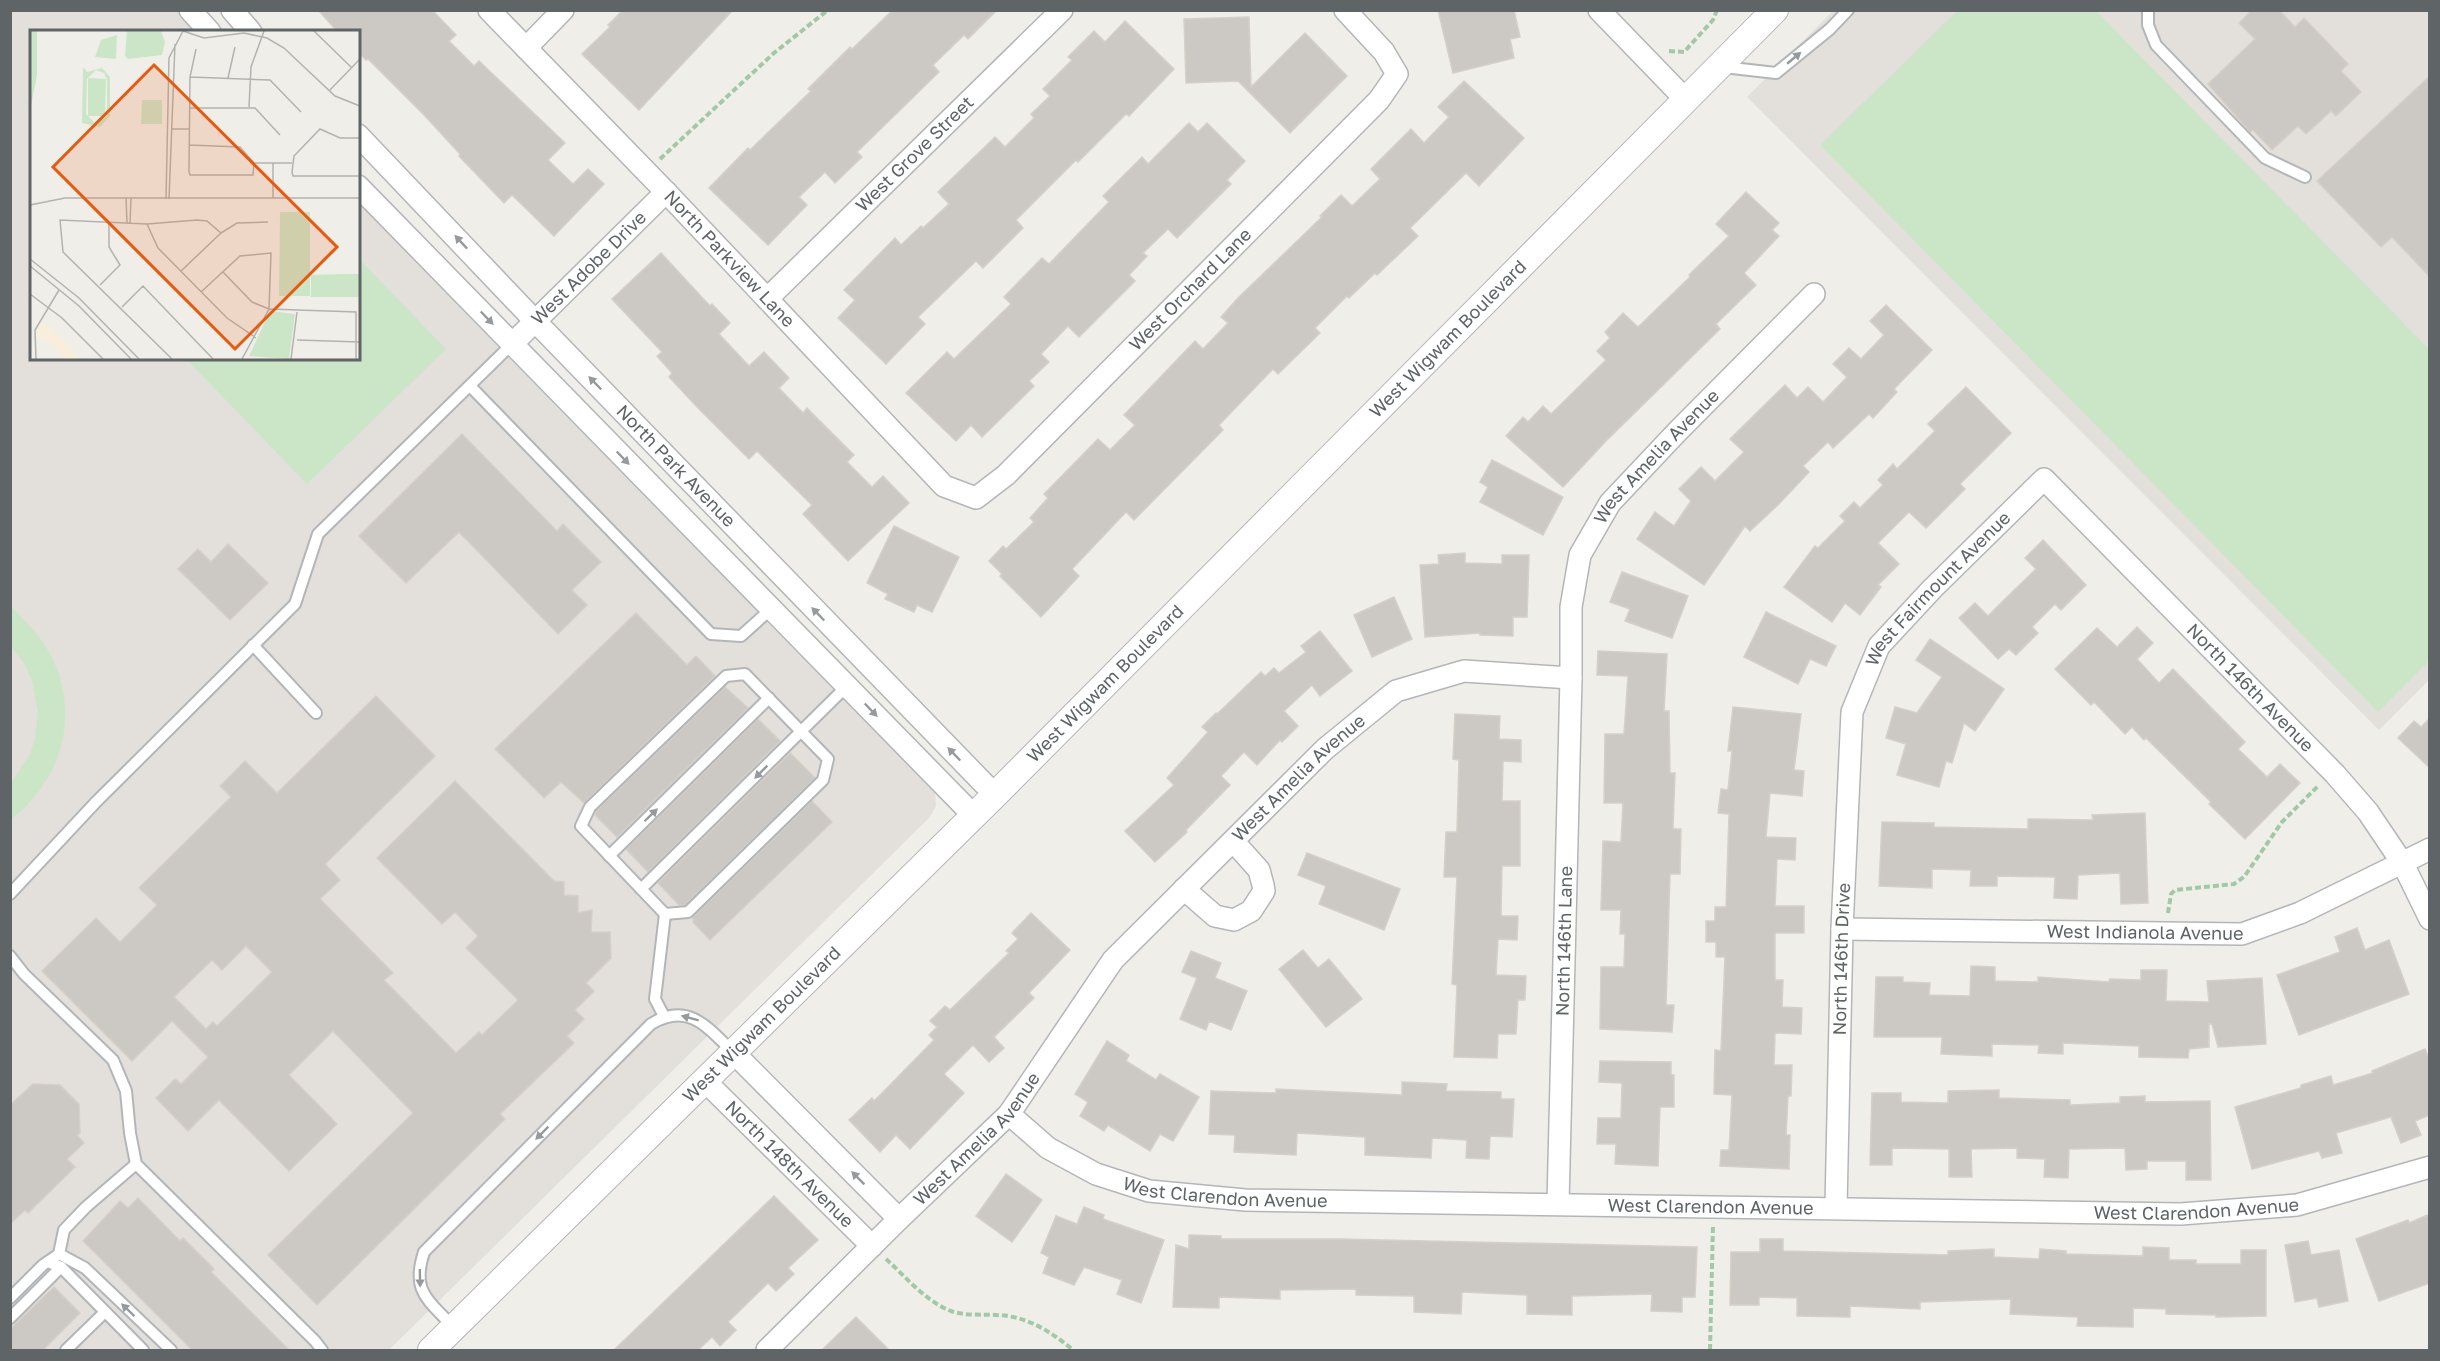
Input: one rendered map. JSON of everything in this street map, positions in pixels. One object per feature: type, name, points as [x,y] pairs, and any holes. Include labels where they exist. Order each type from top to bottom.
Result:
[{"type":"street","points":[[190,10],[208,30]]},
{"type":"street","points":[[232,10],[249,30]]},
{"type":"street","name":"North Parkview Lane","points":[[489,10],[646,171],[944,486],[976,498]]},
{"type":"street","points":[[526,48],[563,10]]},
{"type":"street","name":"West Grove Street","points":[[767,299],[1062,10]]},
{"type":"street","name":"West Orchard Lane","points":[[976,498],[1006,475],[1371,109],[1397,74],[1384,52],[1345,10]]},
{"type":"street","points":[[1599,10],[1686,100]]},
{"type":"street","name":"West Wigwam Boulevard","points":[[431,1350],[974,816],[1775,10]]},
{"type":"street","name":"North Park Avenue","points":[[360,137],[995,795]]},
{"type":"street","name":"North Park Avenue","points":[[360,188],[974,816]]},
{"type":"street","name":"West Adobe Drive","points":[[512,344],[666,192]]},
{"type":"street","name":"West Amelia Avenue","points":[[767,1350],[1009,1114],[1113,960],[1325,748],[1396,691],[1464,671],[1571,678],[1571,607],[1580,555],[1610,503],[1814,294]]},
{"type":"street","name":"West Fairmount Avenue","points":[[1852,712],[1879,646],[1932,589],[2044,479]]},
{"type":"street","name":"North 146th Avenue","points":[[2044,479],[2333,772],[2368,812],[2403,864],[2430,919]]},
{"type":"street","name":"North 146th Lane","points":[[1558,1203],[1571,678]]},
{"type":"street","name":"North 146th Drive","points":[[1836,1207],[1842,929],[1852,712]]},
{"type":"street","points":[[1184,889],[1215,916],[1233,920],[1251,911],[1264,891],[1263,885],[1259,870],[1233,841]]},
{"type":"street","name":"West Indianola Avenue","points":[[1842,929],[2242,934],[2300,913],[2430,849]]},
{"type":"street","points":[[734,1053],[899,1220]]},
{"type":"street","name":"North 148th Avenue","points":[[705,1082],[872,1246]]},
{"type":"street","name":"West Clarendon Avenue","points":[[1009,1114],[1048,1148],[1096,1174],[1149,1191],[1245,1200],[1836,1207],[2181,1214],[2297,1205],[2430,1167]]},
{"type":"lane","points":[[1720,67],[1776,73],[1830,29],[1848,10]]},
{"type":"lane","points":[[2148,10],[2148,25],[2156,45],[2265,158],[2305,177]]},
{"type":"lane","points":[[10,894],[96,802],[295,604],[318,534],[471,387],[512,344]]},
{"type":"lane","points":[[471,387],[711,634],[741,636],[771,609]]},
{"type":"lane","points":[[253,645],[316,713]]},
{"type":"lane","points":[[745,674],[828,759],[823,780],[688,912],[665,914],[581,826],[590,807],[726,676],[745,674]]},
{"type":"lane","points":[[641,889],[847,686]]},
{"type":"lane","points":[[609,856],[769,698]]},
{"type":"lane","points":[[664,1016],[655,999],[665,914]]},
{"type":"lane","points":[[10,956],[24,975],[113,1060],[126,1091],[136,1164],[322,1350]]},
{"type":"lane","points":[[454,1329],[420,1289],[419,1268],[424,1252],[643,1032],[664,1016],[690,1016],[702,1021],[734,1053]]},
{"type":"lane","points":[[10,1298],[59,1254],[64,1230],[86,1207],[136,1164]]},
{"type":"lane","points":[[59,1254],[85,1269],[171,1350]]},
{"type":"lane","points":[[48,1262],[62,1267],[143,1350]]},
{"type":"lane","points":[[10,1318],[62,1267]]},
{"type":"lane","points":[[66,1350],[105,1312]]},
{"type":"path","points":[[646,171],[774,53],[828,10]]},
{"type":"path","points":[[1660,49],[1684,52],[1713,20],[1717,10]]},
{"type":"path","points":[[2167,934],[2169,901],[2175,890],[2234,884],[2247,872],[2287,816],[2333,772]]},
{"type":"path","points":[[1710,1350],[1714,1206]]},
{"type":"path","points":[[872,1246],[916,1287],[953,1312],[1020,1318],[1040,1326],[1073,1350]]},
{"type":"shaded area","points":[[10,11],[180,11],[200,30],[30,30],[30,360],[360,360],[360,196],[935,793],[936,806],[929,818],[389,1350],[11,1350]]},
{"type":"shaded area","points":[[1833,11],[2429,11],[2429,680],[2379,730],[1747,97]]},
{"type":"green space","points":[[1957,11],[2096,11],[2429,349],[2429,661],[2378,712],[1820,145]]},
{"type":"green space","points":[[360,260],[446,349],[307,484],[187,360],[360,360]]},
{"type":"green space","points":[[11,606],[38,636],[51,656],[60,678],[65,700],[65,723],[54,766],[43,786],[11,819],[11,783],[30,754],[35,738],[38,713],[32,680],[24,663],[11,646]]},
{"type":"building","points":[[318,10],[432,10],[456,35],[449,41],[474,66],[479,61],[565,143],[548,160],[573,184],[588,169],[604,184],[554,236],[512,195],[504,203],[425,116],[368,59],[366,60],[360,54],[360,30],[336,30]]},
{"type":"building","points":[[623,10],[733,10],[639,110],[582,54],[610,27],[608,25]]},
{"type":"building","points":[[893,10],[997,10],[968,39],[964,35],[933,65],[939,72],[857,152],[862,157],[835,183],[825,172],[799,197],[807,205],[768,245],[709,188],[748,148],[750,150],[811,91],[808,89],[850,47],[852,49]]},
{"type":"building","points":[[1438,10],[1514,10],[1520,37],[1510,39],[1514,58],[1453,73]]},
{"type":"building","points":[[2252,10],[2279,10],[2295,27],[2304,18],[2348,64],[2341,71],[2361,92],[2336,116],[2331,111],[2306,134],[2298,126],[2272,150],[2253,130],[2250,132],[2208,84],[2255,39],[2239,23]]},
{"type":"building","points":[[1249,17],[1251,87],[1305,33],[1347,76],[1290,133],[1238,81],[1186,83],[1184,19]]},
{"type":"building","points":[[1125,21],[1174,69],[1129,116],[1126,114],[1078,162],[1076,160],[1016,220],[1023,228],[983,268],[976,261],[918,317],[925,324],[886,364],[838,318],[855,300],[844,290],[895,238],[901,245],[949,204],[938,192],[995,137],[1005,147],[1034,118],[1031,114],[1050,96],[1043,89],[1072,60],[1068,57],[1094,31],[1105,42]]},
{"type":"building","points":[[2430,76],[2430,277],[2392,237],[2381,247],[2317,181]]},
{"type":"building","points":[[1464,81],[1524,138],[1479,186],[1466,173],[1410,228],[1418,236],[1377,275],[1375,273],[1349,298],[1347,296],[1315,328],[1320,333],[1278,374],[1273,369],[1219,425],[1223,430],[1134,520],[1126,512],[1072,569],[1079,576],[1041,617],[1000,576],[1002,574],[989,561],[1003,546],[1006,549],[1034,522],[1030,518],[1048,498],[1044,494],[1098,439],[1110,450],[1135,425],[1124,415],[1195,341],[1203,349],[1228,323],[1221,317],[1238,298],[1322,217],[1320,216],[1341,195],[1352,206],[1380,179],[1371,169],[1411,129],[1424,143],[1449,117],[1438,107]]},
{"type":"building","points":[[1189,123],[1198,132],[1207,123],[1245,161],[1227,180],[1231,184],[1177,238],[1168,229],[1143,253],[1147,256],[1129,275],[1135,281],[1079,337],[1068,326],[1041,354],[1049,362],[1029,381],[1034,386],[982,437],[971,425],[956,441],[906,393],[947,352],[954,359],[1011,304],[1004,297],[1042,258],[1049,264],[1109,202],[1103,196],[1142,157],[1148,164]]},
{"type":"building","points":[[1746,192],[1779,223],[1772,230],[1779,236],[1744,273],[1756,285],[1716,324],[1720,329],[1606,441],[1563,487],[1506,436],[1523,417],[1528,422],[1543,406],[1551,414],[1606,360],[1597,351],[1610,338],[1605,332],[1623,313],[1638,327],[1690,277],[1689,275],[1729,236],[1716,224]]},
{"type":"building","points":[[661,253],[710,306],[712,304],[730,323],[719,334],[749,366],[764,352],[789,378],[779,388],[803,413],[807,408],[854,455],[847,462],[872,487],[883,476],[909,503],[848,561],[803,514],[812,505],[757,451],[749,459],[698,408],[669,377],[672,373],[657,356],[662,352],[612,299]]},
{"type":"building","points":[[1886,305],[1932,350],[1894,389],[1897,392],[1873,418],[1869,414],[1833,448],[1828,442],[1803,466],[1809,472],[1750,531],[1745,526],[1704,585],[1637,539],[1655,512],[1674,526],[1691,501],[1679,489],[1701,467],[1715,481],[1744,452],[1730,439],[1785,385],[1797,398],[1808,387],[1823,402],[1847,377],[1833,364],[1849,348],[1861,359],[1884,335],[1870,321]]},
{"type":"building","points":[[1966,387],[2011,433],[1960,484],[1965,489],[1926,528],[1909,512],[1878,543],[1899,564],[1878,585],[1881,587],[1860,615],[1845,603],[1832,622],[1784,587],[1815,546],[1818,548],[1845,521],[1840,516],[1854,502],[1860,508],[1883,485],[1878,480],[1893,464],[1897,469],[1935,431],[1928,424]]},
{"type":"building","points":[[462,434],[557,531],[563,524],[601,562],[572,590],[587,605],[558,634],[459,532],[406,583],[359,536]]},
{"type":"building","points":[[1492,460],[1563,497],[1543,535],[1480,502],[1488,487],[1480,482]]},
{"type":"building","points":[[894,526],[959,557],[932,612],[917,605],[914,612],[885,599],[888,594],[867,583]]},
{"type":"building","points":[[2043,540],[2086,585],[2061,610],[2055,604],[2032,627],[2038,633],[2016,655],[2009,649],[1998,659],[1959,618],[1975,603],[1988,616],[2036,569],[2025,558]]},
{"type":"building","points":[[228,544],[268,583],[230,620],[178,569],[198,549],[211,562]]},
{"type":"building","points":[[1465,553],[1465,563],[1502,564],[1502,555],[1529,555],[1527,617],[1513,617],[1513,636],[1480,635],[1480,633],[1425,637],[1420,565],[1439,564],[1438,555]]},
{"type":"building","points":[[1622,572],[1688,596],[1672,638],[1625,621],[1630,609],[1610,602]]},
{"type":"building","points":[[1394,597],[1412,639],[1372,657],[1354,615]]},
{"type":"building","points":[[1766,612],[1836,646],[1826,666],[1810,659],[1798,684],[1744,657]]},
{"type":"building","points":[[636,613],[687,665],[696,656],[715,676],[584,803],[561,782],[544,798],[495,749]]},
{"type":"building","points":[[2137,627],[2153,643],[2137,659],[2159,683],[2173,669],[2245,742],[2238,749],[2267,777],[2280,764],[2300,783],[2245,839],[2146,738],[2144,740],[2132,727],[2125,734],[2094,702],[2091,705],[2055,669],[2097,628],[2117,647]]},
{"type":"building","points":[[1320,631],[1352,671],[1320,696],[1312,685],[1284,711],[1298,726],[1282,742],[1280,740],[1257,765],[1244,752],[1221,776],[1230,785],[1186,830],[1187,832],[1155,862],[1125,831],[1174,785],[1167,778],[1208,732],[1202,727],[1261,672],[1265,676],[1274,668],[1279,673],[1306,652],[1301,646]]},
{"type":"building","points":[[1930,639],[2004,689],[1975,731],[1964,723],[1952,763],[1946,761],[1939,787],[1897,775],[1906,744],[1886,738],[1895,707],[1917,713],[1942,677],[1916,660]]},
{"type":"building","points":[[1598,651],[1667,654],[1664,711],[1669,711],[1670,773],[1675,773],[1673,829],[1681,829],[1680,874],[1670,874],[1666,1005],[1674,1005],[1672,1032],[1600,1029],[1601,967],[1624,967],[1625,934],[1620,934],[1621,910],[1601,910],[1603,841],[1621,842],[1623,803],[1604,803],[1605,734],[1624,734],[1628,676],[1597,675]]},
{"type":"building","points":[[725,687],[748,708],[617,837],[595,815],[596,811]]},
{"type":"building","points":[[376,696],[435,756],[325,864],[340,880],[320,899],[393,973],[384,980],[456,1053],[479,1032],[482,1035],[518,1000],[466,948],[478,936],[455,912],[442,924],[377,858],[455,781],[554,881],[564,882],[564,895],[578,896],[578,913],[592,910],[591,932],[610,932],[611,958],[586,983],[594,991],[575,1010],[584,1019],[567,1036],[574,1043],[500,1114],[505,1119],[317,1305],[268,1255],[413,1113],[333,1031],[289,1075],[337,1124],[289,1171],[219,1100],[188,1131],[156,1098],[175,1079],[181,1084],[208,1057],[172,1021],[132,1061],[42,971],[96,918],[120,942],[157,905],[139,888],[231,797],[220,786],[245,761],[277,793]],"holes":[[[246,946],[272,972],[217,1026],[213,1022],[206,1029],[174,997],[212,960],[222,970]]]},
{"type":"building","points":[[1733,707],[1801,714],[1794,770],[1804,771],[1802,796],[1770,793],[1766,837],[1796,838],[1795,860],[1777,859],[1775,906],[1804,906],[1804,933],[1775,933],[1775,980],[1783,980],[1782,1007],[1802,1008],[1801,1034],[1775,1033],[1774,1065],[1792,1065],[1786,1135],[1790,1135],[1789,1169],[1720,1166],[1721,1150],[1729,1150],[1732,1095],[1714,1094],[1715,1050],[1721,1051],[1725,957],[1716,957],[1716,942],[1706,942],[1706,921],[1715,921],[1715,907],[1726,907],[1729,814],[1718,813],[1721,789],[1728,790],[1732,751],[1728,751]]},
{"type":"building","points":[[1455,714],[1500,716],[1499,739],[1521,740],[1521,762],[1503,761],[1502,801],[1520,801],[1520,866],[1502,866],[1501,916],[1518,916],[1517,940],[1498,939],[1496,975],[1526,976],[1525,1000],[1518,1000],[1516,1034],[1498,1034],[1497,1058],[1454,1057],[1457,985],[1452,984],[1457,877],[1444,877],[1446,832],[1457,832],[1459,760],[1453,759]]},
{"type":"building","points":[[2430,718],[2430,768],[2398,738],[2414,721],[2421,727]]},
{"type":"building","points":[[758,719],[780,741],[648,872],[626,849]]},
{"type":"building","points":[[790,753],[815,778],[685,905],[679,905],[658,883]]},
{"type":"building","points":[[812,801],[832,822],[710,940],[692,918]]},
{"type":"building","points":[[2145,813],[2148,903],[2121,904],[2120,873],[2078,875],[2077,899],[2054,898],[2055,877],[1997,876],[1997,886],[1970,886],[1971,870],[1932,869],[1932,888],[1879,886],[1882,822],[1934,823],[1934,827],[2028,829],[2028,819],[2093,820],[2092,815]]},
{"type":"building","points":[[1307,853],[1400,889],[1384,930],[1319,904],[1326,886],[1298,875]]},
{"type":"building","points":[[1031,913],[1070,950],[1029,993],[1034,998],[994,1037],[1004,1048],[989,1062],[973,1045],[944,1074],[964,1093],[910,1149],[896,1135],[880,1152],[849,1120],[872,1098],[874,1101],[934,1040],[929,1035],[937,1027],[930,1021],[945,1006],[950,1010],[1009,953],[1006,951],[1018,939],[1012,933]]},
{"type":"building","points":[[2357,928],[2365,950],[2389,940],[2409,994],[2299,1035],[2277,975],[2340,952],[2335,937]]},
{"type":"building","points":[[1303,950],[1318,968],[1329,959],[1362,999],[1326,1027],[1279,969]]},
{"type":"building","points":[[1191,951],[1221,963],[1215,978],[1247,991],[1231,1030],[1209,1021],[1206,1030],[1180,1019],[1197,978],[1182,972]]},
{"type":"building","points":[[1971,966],[1995,967],[1995,981],[2038,982],[2038,977],[2109,982],[2110,979],[2141,980],[2141,970],[2167,970],[2166,1001],[2209,1002],[2207,981],[2262,978],[2266,1044],[2218,1047],[2212,1024],[2209,1024],[2209,1047],[2189,1049],[2188,1058],[2139,1057],[2139,1046],[2063,1043],[2063,1054],[2038,1053],[2039,1045],[1992,1044],[1992,1056],[1941,1054],[1942,1037],[1874,1037],[1876,977],[1903,977],[1903,982],[1930,983],[1929,995],[1970,996]]},
{"type":"building","points":[[1107,1041],[1129,1055],[1126,1061],[1156,1080],[1160,1074],[1199,1097],[1173,1141],[1160,1134],[1150,1151],[1108,1125],[1104,1131],[1080,1116],[1088,1102],[1075,1094]]},
{"type":"building","points":[[2425,1049],[2430,1061],[2430,1115],[2415,1121],[2421,1135],[2401,1143],[2391,1117],[2336,1133],[2342,1153],[2322,1158],[2319,1151],[2252,1169],[2235,1107],[2301,1088],[2301,1085],[2331,1076],[2333,1085],[2373,1073],[2372,1071]]},
{"type":"building","points":[[1600,1061],[1671,1062],[1671,1075],[1674,1075],[1674,1107],[1660,1107],[1658,1166],[1615,1164],[1616,1144],[1597,1144],[1598,1118],[1621,1118],[1622,1083],[1599,1082]]},
{"type":"building","points":[[1402,1082],[1447,1084],[1446,1091],[1501,1092],[1501,1099],[1514,1099],[1512,1137],[1490,1136],[1489,1159],[1466,1158],[1467,1140],[1432,1138],[1431,1158],[1365,1155],[1365,1137],[1297,1133],[1296,1155],[1234,1152],[1235,1135],[1209,1134],[1211,1091],[1276,1093],[1276,1089],[1402,1095]]},
{"type":"building","points":[[33,1084],[60,1085],[79,1104],[80,1133],[77,1135],[84,1143],[67,1159],[75,1167],[28,1213],[25,1210],[10,1224],[10,1105]]},
{"type":"building","points":[[1999,1090],[1999,1098],[2070,1100],[2070,1105],[2120,1103],[2120,1097],[2145,1096],[2145,1102],[2210,1101],[2211,1180],[2186,1180],[2186,1161],[2147,1161],[2147,1169],[2126,1170],[2125,1148],[2069,1149],[2068,1178],[2044,1177],[2045,1159],[2017,1158],[2017,1148],[1971,1149],[1972,1177],[1949,1177],[1949,1149],[1892,1148],[1892,1165],[1870,1165],[1872,1093],[1901,1093],[1901,1102],[1948,1103],[1948,1091]]},
{"type":"building","points":[[1006,1174],[1042,1200],[1012,1242],[976,1216]]},
{"type":"building","points":[[774,1196],[818,1240],[788,1268],[794,1274],[776,1291],[768,1283],[728,1322],[736,1330],[720,1346],[712,1337],[698,1350],[614,1350]]},
{"type":"building","points":[[138,1198],[180,1241],[183,1238],[214,1269],[211,1272],[289,1350],[192,1350],[83,1241],[120,1201],[128,1208]]},
{"type":"building","points":[[1084,1207],[1104,1215],[1103,1219],[1164,1240],[1141,1303],[1117,1294],[1122,1280],[1084,1267],[1074,1285],[1043,1273],[1049,1257],[1041,1253],[1056,1216],[1077,1224]]},
{"type":"building","points":[[2430,1214],[2430,1283],[2379,1301],[2356,1239],[2408,1220],[2409,1223]]},
{"type":"building","points":[[1189,1235],[1221,1236],[1221,1239],[1340,1239],[1697,1247],[1695,1297],[1682,1297],[1682,1312],[1651,1311],[1652,1294],[1572,1296],[1572,1315],[1527,1314],[1527,1295],[1462,1292],[1461,1314],[1414,1312],[1414,1296],[1356,1295],[1356,1289],[1280,1290],[1280,1299],[1219,1297],[1219,1308],[1173,1307],[1176,1245],[1189,1249]]},
{"type":"building","points":[[1760,1239],[1783,1239],[1783,1251],[1948,1255],[1948,1251],[1994,1249],[1994,1257],[2039,1259],[2040,1249],[2066,1251],[2066,1254],[2143,1256],[2143,1247],[2169,1248],[2169,1260],[2196,1260],[2196,1264],[2241,1264],[2241,1250],[2266,1250],[2266,1316],[2216,1317],[2216,1315],[2166,1314],[2166,1309],[2133,1308],[2133,1327],[2077,1326],[2078,1317],[2010,1314],[2011,1299],[1920,1302],[1920,1309],[1850,1306],[1850,1317],[1797,1316],[1797,1298],[1759,1297],[1759,1305],[1730,1305],[1731,1252],[1760,1252]]},
{"type":"building","points":[[2308,1241],[2311,1255],[2339,1250],[2348,1301],[2319,1307],[2317,1298],[2295,1302],[2285,1245]]},
{"type":"building","points":[[54,1287],[80,1313],[43,1350],[10,1350],[10,1329]]},
{"type":"building","points":[[856,1317],[889,1350],[822,1350]]}]
